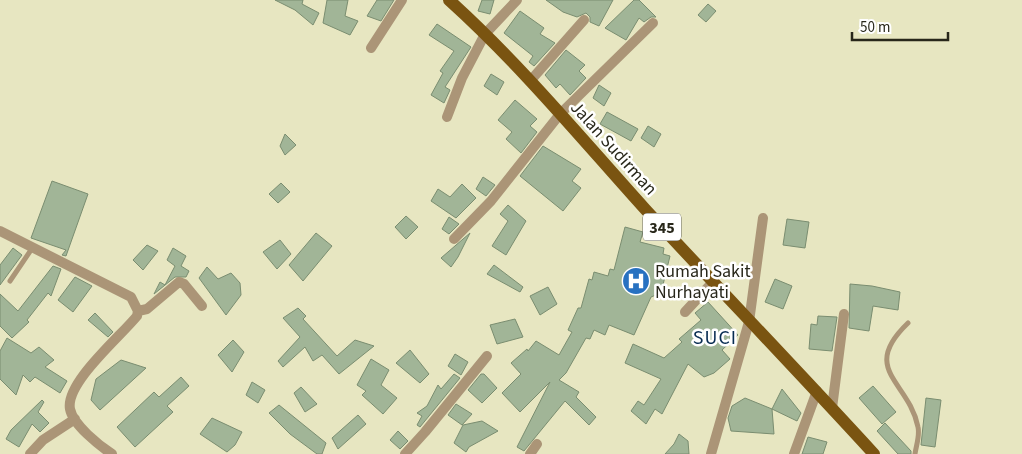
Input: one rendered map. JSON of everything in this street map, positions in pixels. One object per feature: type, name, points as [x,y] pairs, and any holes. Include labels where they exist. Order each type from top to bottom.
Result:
[{"type":"main road","name":"Jalan Sudirman","points":[[449,0],[531,80],[712,283],[817,391],[874,454]]},
{"type":"street","points":[[371,48],[402,0]]},
{"type":"street","points":[[447,117],[462,78],[485,34],[516,0]]},
{"type":"street","points":[[531,80],[584,20]]},
{"type":"street","points":[[454,239],[491,201],[560,114],[652,23]]},
{"type":"street","points":[[711,454],[749,322],[763,218]]},
{"type":"street","points":[[0,231],[131,297],[138,311],[137,316],[95,361],[71,394],[70,409],[75,419],[99,445],[112,454]]},
{"type":"street","points":[[138,311],[147,310],[179,282],[184,284],[202,306]]},
{"type":"street","points":[[685,312],[712,283]]},
{"type":"street","points":[[832,408],[844,314]]},
{"type":"street","points":[[405,454],[426,432],[487,356]]},
{"type":"street","points":[[794,454],[817,391]]},
{"type":"street","points":[[30,454],[43,440],[75,419]]},
{"type":"street","points":[[530,454],[537,444]]},
{"type":"lane","points":[[10,281],[33,247]]},
{"type":"lane","points":[[908,324],[892,342],[886,358],[887,369],[904,394],[916,419],[919,430],[915,454]]},
{"type":"building","points":[[275,0],[303,0],[302,4],[319,13],[313,25],[295,10]]},
{"type":"building","points":[[327,0],[348,0],[345,16],[358,21],[350,35],[323,23]]},
{"type":"building","points":[[377,0],[394,0],[381,21],[367,16]]},
{"type":"building","points":[[482,0],[494,0],[490,14],[478,11]]},
{"type":"building","points":[[546,0],[613,0],[599,26],[590,22],[590,17],[586,13],[577,17],[563,12]]},
{"type":"building","points":[[634,0],[639,0],[656,17],[651,17],[644,22],[639,18],[626,40],[605,28]]},
{"type":"building","points":[[708,4],[716,11],[706,22],[698,15]]},
{"type":"building","points":[[520,11],[544,28],[540,34],[555,43],[534,66],[529,62],[533,56],[504,33]]},
{"type":"building","points":[[437,24],[471,47],[445,87],[450,90],[444,103],[431,95],[443,73],[440,71],[454,51],[429,35]]},
{"type":"building","points":[[566,50],[585,65],[579,71],[586,78],[570,95],[560,84],[556,88],[545,75]]},
{"type":"building","points":[[491,74],[504,82],[497,95],[484,86]]},
{"type":"building","points":[[599,85],[611,93],[604,106],[593,98]]},
{"type":"building","points":[[515,100],[537,119],[530,126],[537,132],[521,153],[506,139],[512,132],[498,120]]},
{"type":"building","points":[[607,112],[638,129],[631,141],[600,124]]},
{"type":"building","points":[[648,126],[661,134],[654,147],[641,138]]},
{"type":"building","points":[[285,134],[296,145],[285,155],[280,146]]},
{"type":"building","points":[[543,146],[581,169],[572,181],[581,188],[563,211],[520,176]]},
{"type":"building","points":[[483,177],[495,185],[486,196],[476,189]]},
{"type":"building","points":[[52,181],[88,194],[66,256],[62,255],[66,250],[31,238]]},
{"type":"building","points":[[281,183],[290,192],[278,203],[269,194]]},
{"type":"building","points":[[462,184],[476,198],[456,218],[431,201],[438,189],[450,197]]},
{"type":"building","points":[[508,205],[526,221],[506,255],[492,246],[508,221],[500,214]]},
{"type":"building","points":[[406,216],[418,227],[406,239],[395,227]]},
{"type":"building","points":[[449,217],[459,224],[449,234],[442,229]]},
{"type":"building","points":[[787,219],[809,222],[805,248],[783,245]]},
{"type":"building","points":[[625,227],[643,232],[640,242],[664,248],[663,254],[670,256],[661,293],[651,297],[634,335],[609,325],[605,335],[594,330],[590,339],[586,338],[566,373],[559,380],[579,392],[576,397],[596,417],[589,425],[565,401],[524,451],[517,447],[550,382],[520,412],[502,393],[521,374],[511,363],[527,349],[528,351],[536,341],[559,355],[572,332],[568,330],[578,308],[581,308],[589,279],[592,280],[594,272],[608,276],[610,269],[614,270]]},
{"type":"building","points":[[316,233],[332,246],[303,281],[289,265]]},
{"type":"building","points":[[470,233],[458,257],[451,267],[441,258]]},
{"type":"building","points":[[280,240],[291,254],[277,269],[263,252]]},
{"type":"building","points":[[147,245],[158,251],[143,270],[133,260]]},
{"type":"building","points":[[13,248],[22,255],[0,285],[0,265]]},
{"type":"building","points":[[173,248],[186,256],[181,266],[189,271],[186,277],[175,277],[154,294],[160,282],[165,285],[175,266],[167,260]]},
{"type":"building","points":[[494,265],[523,287],[520,292],[487,274]]},
{"type":"building","points":[[53,266],[61,269],[51,296],[48,293],[27,320],[29,322],[12,338],[0,326],[0,294],[18,311]]},
{"type":"building","points":[[207,267],[218,279],[231,273],[240,283],[241,295],[226,315],[199,278]]},
{"type":"building","points":[[75,277],[92,286],[73,312],[58,300]]},
{"type":"building","points":[[775,279],[792,286],[783,309],[765,302]]},
{"type":"building","points":[[850,284],[872,286],[900,292],[898,310],[873,306],[869,331],[849,328]]},
{"type":"building","points":[[548,287],[557,304],[540,315],[530,296]]},
{"type":"building","points":[[708,302],[738,335],[722,350],[730,359],[714,373],[704,377],[688,364],[662,414],[655,409],[646,424],[631,411],[638,401],[644,405],[661,379],[625,363],[633,344],[664,358],[682,342],[679,339],[701,320],[695,313]]},
{"type":"building","points":[[298,308],[306,316],[303,319],[337,356],[355,340],[374,346],[339,374],[322,355],[313,361],[305,347],[283,367],[278,361],[300,337],[283,318]]},
{"type":"building","points":[[95,313],[113,332],[108,337],[88,320]]},
{"type":"building","points":[[818,316],[837,317],[832,351],[809,349],[811,324],[817,325]]},
{"type":"building","points":[[515,319],[523,337],[497,344],[490,325]]},
{"type":"building","points":[[7,338],[31,353],[39,347],[54,360],[45,367],[67,381],[60,393],[35,377],[30,382],[23,375],[16,395],[0,379],[0,351]]},
{"type":"building","points":[[233,340],[244,352],[232,372],[218,355]]},
{"type":"building","points":[[410,350],[429,374],[420,383],[396,363]]},
{"type":"building","points":[[455,354],[468,362],[461,375],[448,366]]},
{"type":"building","points":[[371,359],[389,370],[381,385],[397,398],[383,414],[362,395],[366,391],[357,385]]},
{"type":"building","points":[[121,360],[146,368],[100,410],[91,400],[96,379]]},
{"type":"building","points":[[454,374],[460,378],[420,427],[417,425],[422,416],[417,413],[427,406],[438,385],[441,389]]},
{"type":"building","points":[[481,374],[484,374],[497,388],[482,403],[468,390]]},
{"type":"building","points":[[181,377],[189,386],[167,406],[173,412],[135,447],[117,427],[154,392],[159,397]]},
{"type":"building","points":[[252,382],[265,390],[258,403],[246,395]]},
{"type":"building","points":[[873,386],[896,412],[882,424],[859,398]]},
{"type":"building","points":[[301,387],[317,404],[305,412],[294,393]]},
{"type":"building","points":[[782,389],[801,413],[797,421],[772,409]]},
{"type":"building","points":[[745,398],[772,409],[774,434],[731,431],[728,418],[732,406]]},
{"type":"building","points":[[926,398],[941,400],[935,447],[921,445]]},
{"type":"building","points":[[42,400],[44,402],[38,412],[49,423],[40,432],[32,424],[19,447],[6,439],[11,430]]},
{"type":"building","points":[[456,404],[472,414],[462,425],[448,415]]},
{"type":"building","points":[[279,405],[326,443],[322,454],[317,454],[290,434],[269,413]]},
{"type":"building","points":[[358,415],[366,424],[338,449],[332,438]]},
{"type":"building","points":[[212,418],[242,432],[235,445],[227,452],[200,434]]},
{"type":"building","points":[[482,421],[498,431],[469,447],[466,452],[454,443],[463,425]]},
{"type":"building","points":[[885,423],[911,451],[911,454],[898,454],[877,431]]},
{"type":"building","points":[[398,431],[408,441],[400,449],[390,440]]},
{"type":"building","points":[[679,434],[688,441],[689,454],[665,454],[674,444]]},
{"type":"building","points":[[808,437],[827,442],[823,454],[802,454]]},
{"type":"place","name":"Rumah Sakit Nurhayati","points":[[636,281]]},
{"type":"district","name":"SUCI","points":[[715,337]]}]
